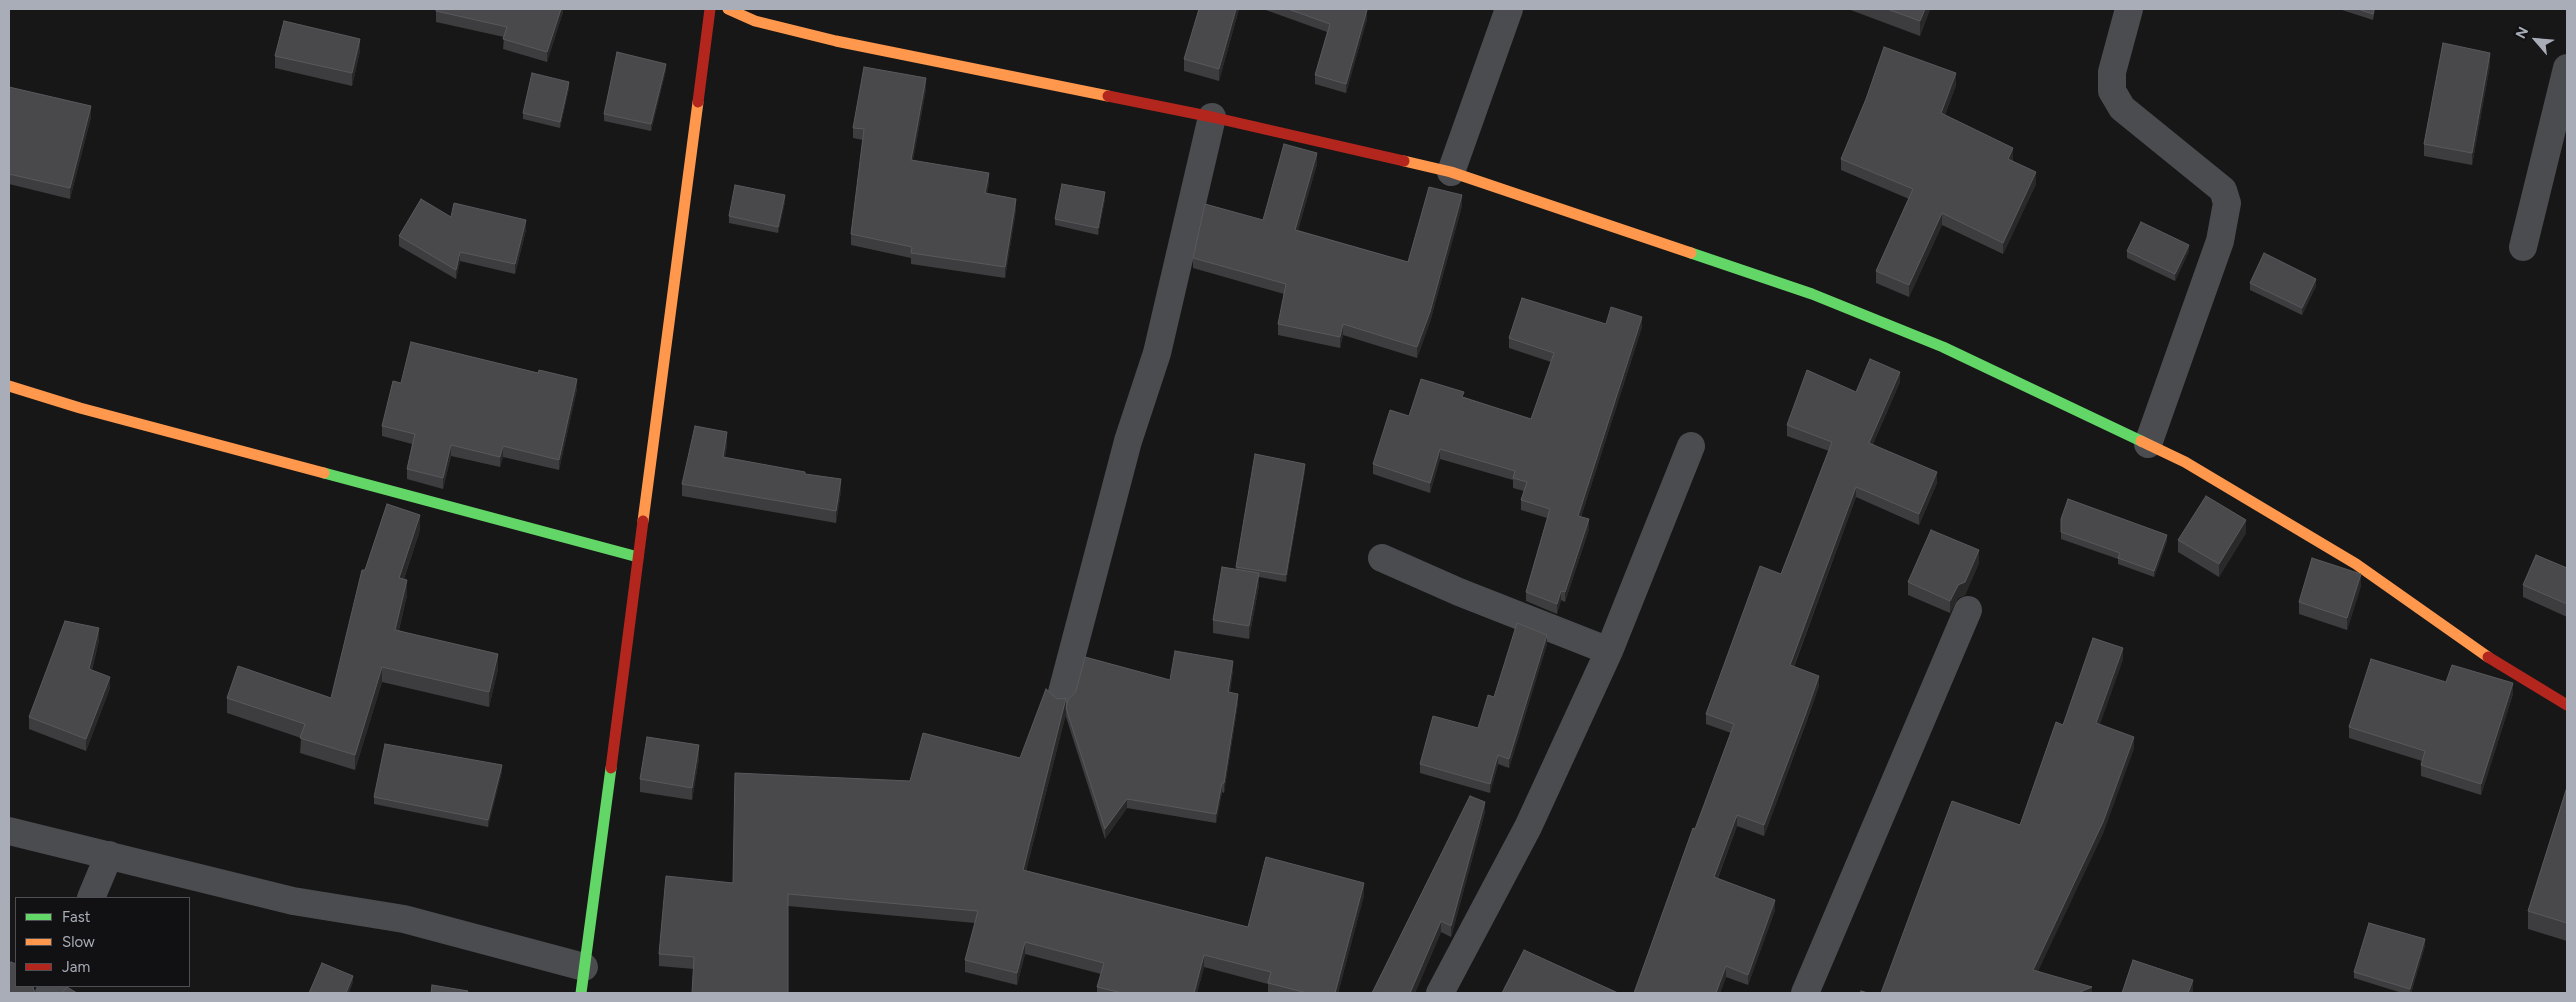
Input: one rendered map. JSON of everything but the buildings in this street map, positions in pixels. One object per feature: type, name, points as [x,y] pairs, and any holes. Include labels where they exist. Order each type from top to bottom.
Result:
[{"type":"street","points":[[581,993],[710,9]]},
{"type":"street","points":[[728,9],[735,14],[756,21],[836,41],[1212,117],[1451,172],[1812,294],[1943,347],[2185,462],[2356,564],[2504,668],[2567,705]]},
{"type":"street","points":[[1451,172],[1509,9]]},
{"type":"street","points":[[2129,9],[2112,72],[2112,91],[2122,108],[2223,190],[2226,203],[2220,241],[2148,444]]},
{"type":"street","points":[[2523,247],[2567,68]]},
{"type":"street","points":[[1061,696],[1128,441],[1156,353],[1212,117]]},
{"type":"street","points":[[9,386],[80,408],[638,557]]},
{"type":"street","points":[[1440,993],[1528,827],[1609,650],[1691,446]]},
{"type":"street","points":[[1382,558],[1459,592],[1609,650]]},
{"type":"street","points":[[1805,993],[1968,610]]},
{"type":"street","points":[[9,830],[293,901],[404,919],[584,967]]},
{"type":"street","points":[[91,897],[109,855]]},
{"type":"traffic: fast","points":[[1691,253],[1812,294],[1943,347],[2141,441]]},
{"type":"traffic: fast","points":[[324,473],[638,557]]},
{"type":"traffic: fast","points":[[581,993],[611,768]]},
{"type":"traffic: slow","points":[[728,9],[755,21],[836,41],[1108,96]]},
{"type":"traffic: slow","points":[[643,521],[698,102]]},
{"type":"traffic: slow","points":[[1404,161],[1451,172],[1691,253]]},
{"type":"traffic: slow","points":[[9,386],[80,408],[324,473]]},
{"type":"traffic: slow","points":[[2141,441],[2185,462],[2356,564],[2488,657]]},
{"type":"traffic: jam","points":[[698,102],[710,9]]},
{"type":"traffic: jam","points":[[1108,96],[1212,117],[1404,161]]},
{"type":"traffic: jam","points":[[611,768],[643,521]]},
{"type":"traffic: jam","points":[[2488,657],[2567,705]]}]
